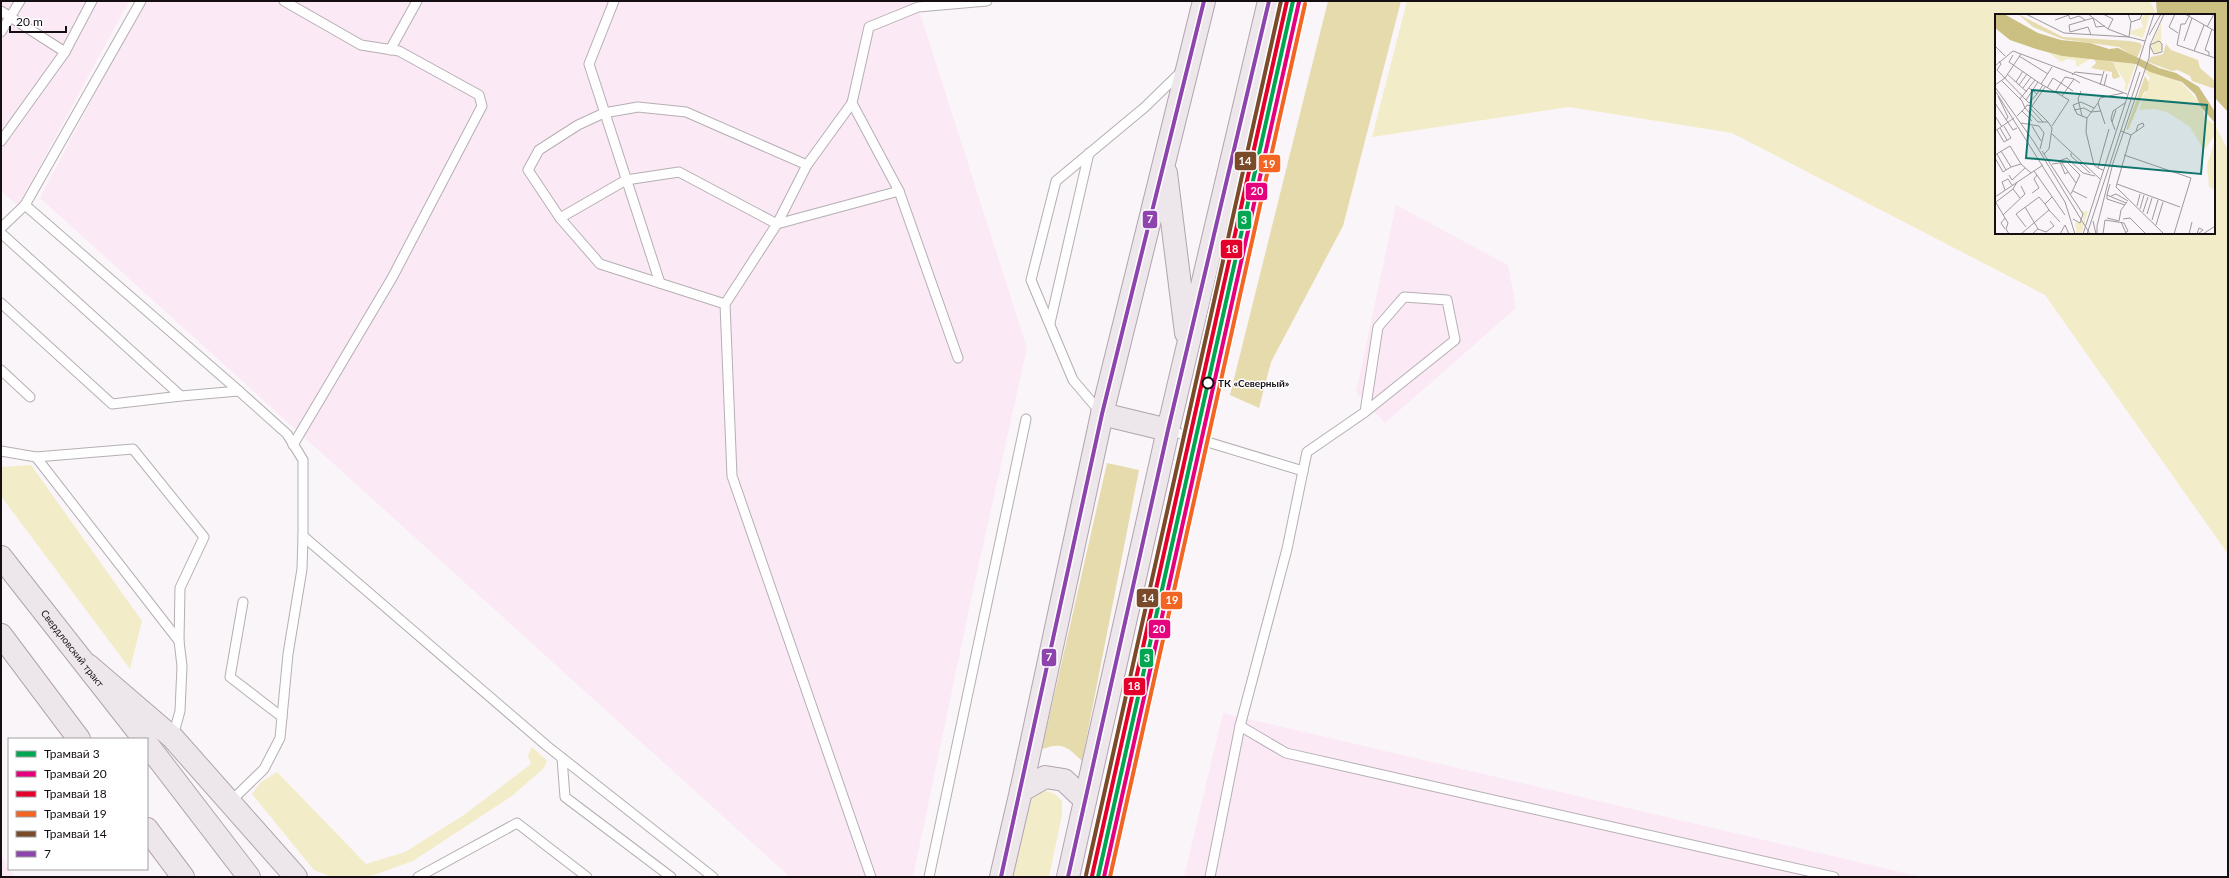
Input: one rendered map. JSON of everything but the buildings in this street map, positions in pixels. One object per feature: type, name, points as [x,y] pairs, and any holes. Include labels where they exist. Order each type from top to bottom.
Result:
[{"type":"main road","points":[[1001,877],[1021,791],[1102,414],[1204,1]]},
{"type":"main road","points":[[1068,877],[1168,430],[1269,1]]},
{"type":"main road","points":[[1164,159],[1188,350]]},
{"type":"main road","points":[[1102,414],[1168,430]]},
{"type":"main road","name":"Свердловский тракт","points":[[1,557],[88,665],[143,738]]},
{"type":"main road","points":[[1,635],[78,738]]},
{"type":"main road","points":[[88,665],[173,738],[296,877]]},
{"type":"main road","points":[[148,745],[249,877]]},
{"type":"main road","points":[[1021,791],[1045,777],[1064,780],[1085,800]]},
{"type":"main road","points":[[148,830],[183,877]]},
{"type":"lane","points":[[1,32],[20,1]]},
{"type":"lane","points":[[1,141],[65,52],[92,1]]},
{"type":"lane","points":[[1,228],[25,205],[141,1]]},
{"type":"lane","points":[[390,50],[417,1]]},
{"type":"lane","points":[[614,1],[589,64],[660,283]]},
{"type":"lane","points":[[871,877],[732,476],[725,304],[777,224],[807,165],[852,103],[869,28],[929,3],[987,1]]},
{"type":"lane","points":[[290,2],[361,45],[398,51],[479,95],[482,106],[392,278],[293,445]]},
{"type":"lane","points":[[1,11],[65,52]]},
{"type":"lane","points":[[1102,414],[1073,380],[1031,280],[1056,181],[1145,107],[1188,66]]},
{"type":"lane","points":[[852,103],[899,191],[958,358]]},
{"type":"lane","points":[[725,304],[600,264],[560,218],[528,170],[539,150],[578,126],[604,114],[638,107],[686,112],[807,165]]},
{"type":"lane","points":[[1050,324],[1089,154]]},
{"type":"lane","points":[[560,218],[626,180],[679,172],[777,224],[899,191]]},
{"type":"lane","points":[[25,205],[239,391],[286,434],[302,460],[302,569],[288,654],[280,738],[264,769],[230,802]]},
{"type":"lane","points":[[1,233],[182,396]]},
{"type":"lane","points":[[1210,877],[1240,726],[1287,549],[1307,452],[1365,412],[1455,340],[1447,300],[1404,298],[1378,327],[1365,412]]},
{"type":"lane","points":[[1,303],[112,404],[239,391]]},
{"type":"lane","points":[[1,370],[30,397]]},
{"type":"lane","points":[[929,877],[1026,419]]},
{"type":"lane","points":[[1168,430],[1303,471]]},
{"type":"lane","points":[[1,451],[36,457],[133,449],[204,537],[180,588],[179,641],[182,666],[180,711],[173,738]]},
{"type":"lane","points":[[36,457],[179,641]]},
{"type":"lane","points":[[303,536],[562,758],[713,877]]},
{"type":"lane","points":[[243,602],[230,677],[282,717]]},
{"type":"lane","points":[[1240,726],[1286,753],[1834,877]]},
{"type":"lane","points":[[562,758],[565,797],[671,877]]},
{"type":"lane","points":[[418,877],[517,822],[587,877]]},
{"type":"shaded area","points":[[1,1],[129,1],[18,206],[1,191]]},
{"type":"shaded area","points":[[144,1],[916,1],[1027,348],[973,590],[913,877],[790,877],[40,198]]},
{"type":"shaded area","points":[[1328,1],[1401,1],[1343,226],[1271,362],[1259,408],[1230,395]]},
{"type":"shaded area","points":[[1407,1],[2150,1],[2156,14],[1995,14],[1995,234],[2215,234],[2215,125],[2228,150],[2228,554],[2045,295],[1732,133],[1569,107],[1372,137]]},
{"type":"shaded area","points":[[2156,1],[2228,1],[2228,112],[2215,98],[2215,14],[2157,14]]},
{"type":"shaded area","points":[[1396,205],[1508,265],[1516,308],[1385,423],[1356,392]]},
{"type":"shaded area","points":[[1107,463],[1139,470],[1082,761],[1064,747],[1055,746],[1042,749]]},
{"type":"shaded area","points":[[31,465],[142,621],[130,669],[1,496],[1,467]]},
{"type":"shaded area","points":[[1223,713],[1922,877],[1184,877]]},
{"type":"shaded area","points":[[532,747],[547,761],[544,768],[512,796],[413,861],[368,877],[332,877],[314,870],[252,794],[261,782],[277,772],[366,864],[405,852],[464,815],[531,764],[528,756]]},
{"type":"shaded area","points":[[1044,790],[1055,794],[1062,801],[1062,815],[1049,877],[1013,877],[1029,801],[1035,794]]},
{"type":"shaded area","points":[[1,855],[8,870],[10,870],[15,877],[1,877]]},
{"type":"tram line","name":"14","points":[[1086,875],[1281,1]]},
{"type":"tram line","name":"18","points":[[1092,876],[1287,1]]},
{"type":"tram line","name":"3","points":[[1098,877],[1293,1]]},
{"type":"tram line","name":"20","points":[[1104,877],[1299,2]]},
{"type":"tram line","name":"19","points":[[1110,877],[1305,4]]},
{"type":"transit line","name":"7","points":[[1001,877],[1102,414],[1204,1]]},
{"type":"transit line","name":"7","points":[[1068,877],[1168,430],[1269,1]]},
{"type":"place","name":"ТК «Северный»","points":[[1208,383]]}]
